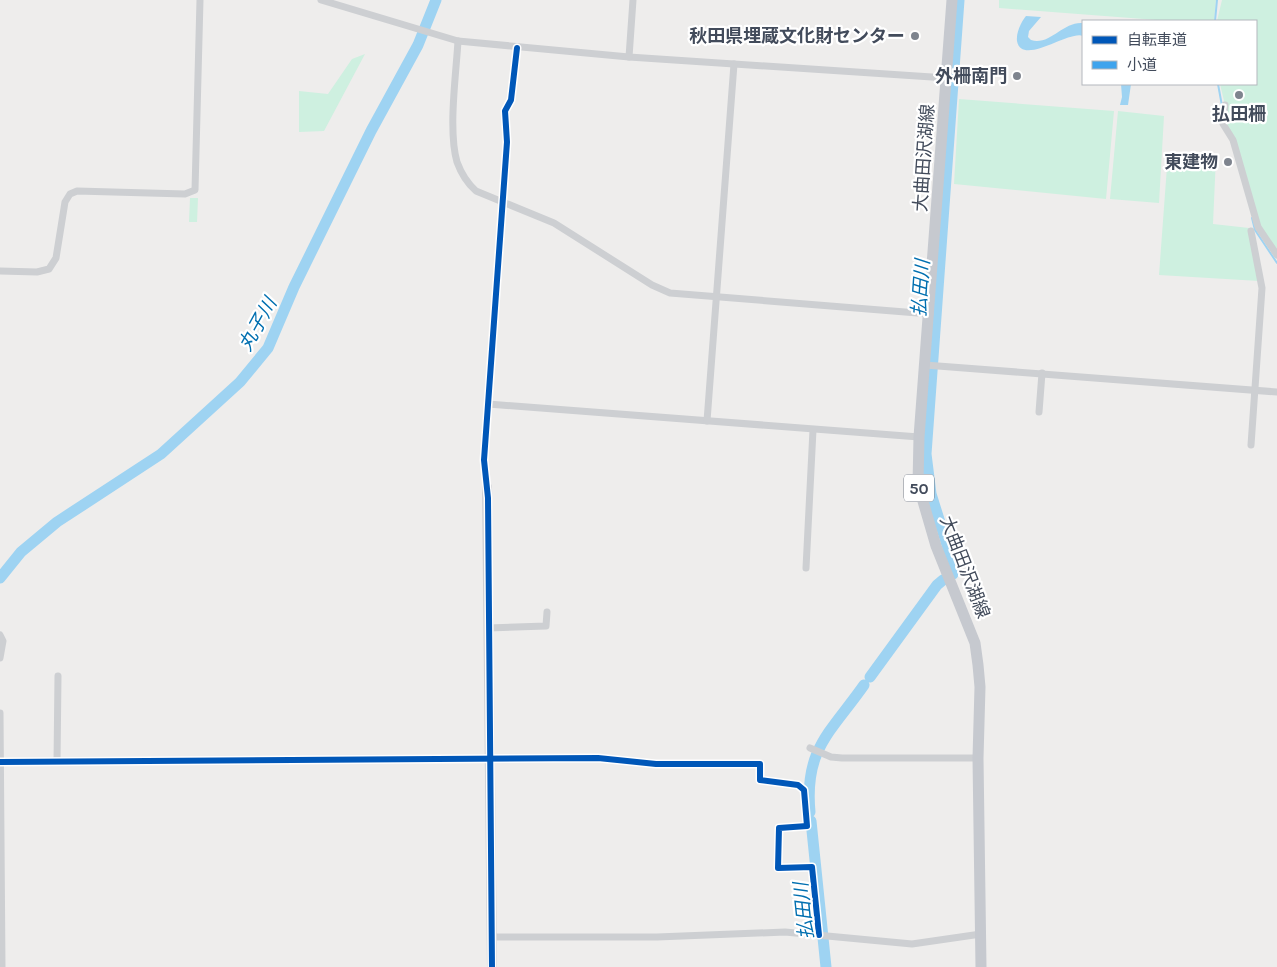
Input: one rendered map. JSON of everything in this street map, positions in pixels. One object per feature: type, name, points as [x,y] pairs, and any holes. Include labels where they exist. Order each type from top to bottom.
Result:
[{"type":"main road","name":"大曲田沢湖線","points":[[952,0],[930,314],[919,437],[918,484],[936,546],[975,643],[980,687],[978,758],[981,967]]},
{"type":"street","points":[[0,271],[37,272],[50,269],[56,258],[65,202],[70,194],[77,191],[185,194],[195,190],[200,0]]},
{"type":"street","points":[[322,0],[456,40],[517,48],[947,78]]},
{"type":"street","points":[[629,57],[633,0]]},
{"type":"street","points":[[456,40],[454,132],[457,160],[468,183],[476,191],[554,223],[660,290],[717,297],[930,314]]},
{"type":"street","points":[[492,967],[487,487],[484,460],[507,142],[505,111],[511,100],[517,48]]},
{"type":"street","points":[[707,421],[734,64]]},
{"type":"street","points":[[1225,105],[1223,124],[1233,140],[1258,227],[1277,255]]},
{"type":"street","points":[[1251,231],[1260,268],[1262,288],[1251,445]]},
{"type":"street","points":[[925,365],[1277,392]]},
{"type":"street","points":[[1039,412],[1042,373]]},
{"type":"street","points":[[488,404],[919,437]]},
{"type":"street","points":[[806,568],[813,430]]},
{"type":"street","points":[[488,628],[546,626],[547,612]]},
{"type":"street","points":[[0,636],[3,641],[0,658]]},
{"type":"street","points":[[57,762],[58,676]]},
{"type":"street","points":[[0,713],[2,967]]},
{"type":"street","points":[[810,748],[823,755],[842,758],[978,758]]},
{"type":"street","points":[[1,762],[598,758],[656,764],[760,764],[760,780],[798,786],[804,790],[807,826],[778,828],[778,868],[812,868],[819,934]]},
{"type":"street","points":[[491,937],[657,937],[785,932],[912,944],[981,934]]},
{"type":"green space","points":[[999,0],[1216,0],[1214,20],[1157,20],[999,8]]},
{"type":"green space","points":[[1222,0],[1277,0],[1277,255],[1258,227],[1233,140],[1223,124],[1225,105],[1220,85],[1257,85],[1257,20],[1217,20]]},
{"type":"green space","points":[[365,54],[324,131],[299,132],[299,91],[328,94],[352,59]]},
{"type":"green space","points":[[959,99],[1114,111],[1106,199],[954,184]]},
{"type":"green space","points":[[1118,111],[1164,116],[1159,203],[1110,199]]},
{"type":"green space","points":[[1168,153],[1216,157],[1213,224],[1249,228],[1259,281],[1159,275]]},
{"type":"green space","points":[[190,198],[198,198],[197,222],[189,222]]},
{"type":"water","points":[[433,0],[441,0],[426,37],[418,35]]},
{"type":"water","points":[[1026,16],[1041,17],[1029,31],[1028,37],[1031,40],[1044,40],[1076,23],[1082,23],[1082,36],[1067,38],[1047,46],[1027,50],[1021,48],[1017,41],[1021,24]]},
{"type":"water","points":[[1121,85],[1131,85],[1128,105],[1120,105],[1122,97]]},
{"type":"waterway","name":"丸子川","points":[[0,578],[21,552],[57,522],[161,454],[240,382],[268,348],[294,287],[371,131],[418,45],[436,0]]},
{"type":"waterway","name":"払田川","points":[[953,574],[954,567],[931,494],[926,454],[959,0]]},
{"type":"waterway","points":[[1215,20],[1217,0]]},
{"type":"waterway","points":[[1218,85],[1222,106]]},
{"type":"waterway","points":[[1252,218],[1255,230],[1277,263]]},
{"type":"waterway","name":"払田川","points":[[870,677],[937,585],[943,580]]},
{"type":"waterway","name":"払田川","points":[[810,812],[809,790],[811,772],[822,742],[864,685]]},
{"type":"waterway","name":"払田川","points":[[811,821],[826,967]]},
{"type":"marked path","points":[[959,79],[972,80],[973,73],[1012,75]]},
{"type":"cycle path","points":[[492,967],[488,498],[484,460],[507,142],[505,111],[511,100],[517,48]]},
{"type":"cycle path","points":[[1,762],[598,758],[656,764],[760,764],[760,780],[798,785],[804,790],[807,826],[779,828],[778,868],[812,867],[819,935]]},
{"type":"place","name":"秋田県埋蔵文化財センター","points":[[915,36]]},
{"type":"place","name":"外柵南門","points":[[1017,76]]},
{"type":"place","name":"払田柵","points":[[1239,95]]},
{"type":"place","name":"東建物","points":[[1228,162]]}]
